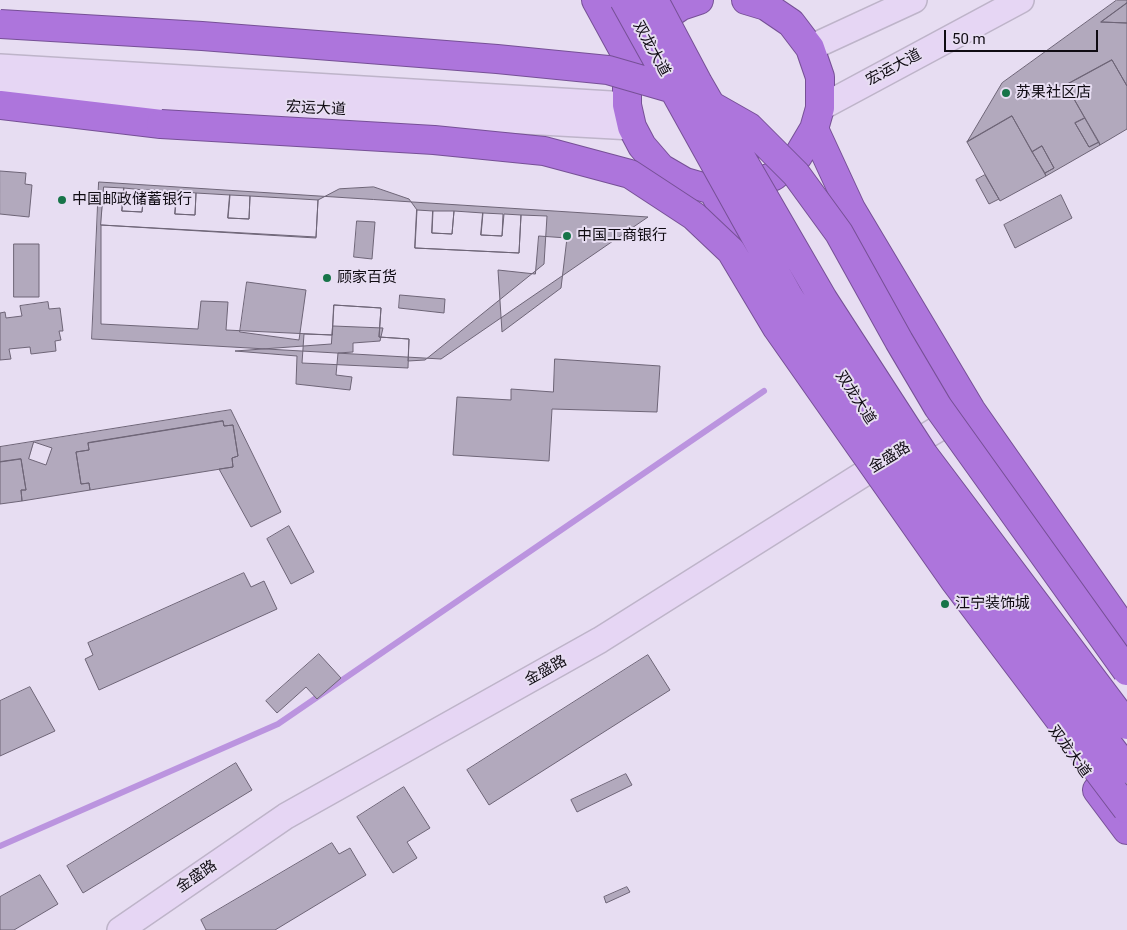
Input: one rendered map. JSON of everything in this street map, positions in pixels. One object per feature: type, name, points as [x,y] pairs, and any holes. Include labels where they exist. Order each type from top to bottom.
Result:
[{"type":"highway","name":"双龙大道","points":[[596,0],[631,64]]},
{"type":"highway","name":"双龙大道","points":[[624,0],[789,297],[911,482],[1127,770]]},
{"type":"highway","name":"双龙大道","points":[[654,0],[703,92],[822,299],[924,454],[1127,725]]},
{"type":"highway","points":[[686,2],[659,21],[642,40],[631,64],[627,84],[630,116],[642,146],[661,168],[685,182],[713,190],[744,188],[774,176],[798,156],[817,119],[820,77],[810,48],[791,23],[766,6],[746,0]]},
{"type":"highway","points":[[0,24],[202,36],[497,58],[608,70],[691,94],[749,127],[796,174],[839,233],[938,407],[1127,671]]},
{"type":"highway","points":[[0,105],[162,124],[434,140],[544,151],[630,174],[694,216],[732,251],[778,328],[954,580],[1127,809]]},
{"type":"highway","points":[[817,119],[851,209],[970,410],[1127,633]]},
{"type":"highway","name":"双龙大道","points":[[713,190],[763,286],[866,473],[1127,830]]},
{"type":"main road","points":[[810,48],[914,0]]},
{"type":"main road","name":"宏运大道","points":[[817,119],[1021,0]]},
{"type":"main road","name":"宏运大道","points":[[0,66],[630,116]]},
{"type":"main road","name":"宏运大道","points":[[0,92],[630,116]]},
{"type":"main road","name":"金盛路","points":[[120,930],[286,816],[600,640],[970,410]]},
{"type":"building","points":[[1117,0],[1127,0],[1127,3],[1101,22],[1127,23],[1127,86],[1112,60],[1066,85],[1085,118],[1075,123],[1089,147],[1099,142],[1100,145],[1046,176],[1045,173],[1054,168],[1042,146],[1032,152],[1012,116],[967,142],[1002,83]]},
{"type":"building","points":[[1127,3],[1127,23],[1101,22]]},
{"type":"building","points":[[1112,60],[1127,86],[1127,129],[1100,145],[1066,85]]},
{"type":"building","points":[[1012,116],[1046,176],[1000,201],[967,142]]},
{"type":"building","points":[[1085,118],[1099,142],[1089,147],[1075,123]]},
{"type":"building","points":[[1042,146],[1054,168],[1045,173],[1032,152]]},
{"type":"building","points":[[0,171],[26,173],[25,184],[32,185],[29,217],[0,214]]},
{"type":"building","points":[[985,175],[999,199],[989,204],[976,180]]},
{"type":"building","name":"顾家百货","points":[[99,182],[648,217],[441,359],[92,339]]},
{"type":"building","points":[[104,187],[124,188],[122,211],[142,212],[144,190],[177,191],[175,214],[195,215],[196,193],[230,195],[228,218],[249,219],[250,196],[318,200],[316,237],[101,225]]},
{"type":"building","points":[[374,187],[409,199],[417,210],[415,248],[519,253],[521,215],[547,216],[544,264],[425,360],[408,361],[409,339],[379,337],[381,308],[334,305],[332,335],[226,330],[228,302],[201,301],[198,329],[101,324],[101,225],[316,238],[318,200],[339,189]]},
{"type":"building","points":[[124,188],[144,190],[142,212],[122,211]]},
{"type":"building","points":[[177,191],[196,193],[195,215],[175,214]]},
{"type":"building","points":[[230,195],[250,196],[249,219],[228,218]]},
{"type":"building","points":[[1061,195],[1072,218],[1015,248],[1004,225]]},
{"type":"building","points":[[417,210],[433,211],[432,233],[452,234],[454,211],[483,213],[481,235],[502,236],[504,214],[521,215],[519,253],[415,248]]},
{"type":"building","points":[[433,211],[454,211],[452,234],[432,233]]},
{"type":"building","points":[[483,213],[503,214],[502,236],[481,235]]},
{"type":"building","points":[[357,221],[375,222],[372,259],[354,257]]},
{"type":"building","points":[[539,236],[567,238],[561,288],[502,332],[498,270],[535,274]]},
{"type":"building","points":[[14,244],[39,244],[39,297],[14,297]]},
{"type":"building","points":[[247,282],[306,290],[299,340],[240,332]]},
{"type":"building","points":[[400,295],[445,299],[444,313],[399,308]]},
{"type":"building","points":[[48,302],[49,309],[60,308],[63,331],[59,331],[61,340],[55,341],[56,351],[31,354],[30,347],[9,349],[11,359],[0,360],[0,313],[5,312],[6,318],[22,316],[20,306]]},
{"type":"building","points":[[334,305],[381,308],[379,337],[409,339],[408,368],[302,363],[304,334],[332,335]]},
{"type":"building","points":[[333,326],[383,328],[380,341],[353,343],[353,352],[338,353],[336,375],[352,377],[350,390],[296,384],[297,356],[235,351],[331,344]]},
{"type":"building","points":[[555,359],[660,366],[657,412],[552,409],[549,461],[453,455],[457,397],[511,400],[511,389],[553,392]]},
{"type":"building","points":[[231,410],[281,512],[251,527],[219,469],[233,467],[232,458],[238,456],[233,425],[224,426],[223,421],[88,443],[89,450],[76,452],[81,484],[89,483],[90,490],[22,501],[21,490],[26,490],[21,459],[0,462],[0,447]]},
{"type":"building","points":[[223,421],[224,426],[233,425],[238,456],[232,458],[233,467],[90,490],[89,483],[81,484],[76,452],[89,450],[88,443]]},
{"type":"building","points":[[34,442],[52,448],[46,465],[29,459]]},
{"type":"building","points":[[21,459],[26,490],[21,490],[22,501],[0,504],[0,462]]},
{"type":"building","points":[[289,526],[314,572],[291,584],[267,539]]},
{"type":"building","points":[[244,573],[251,587],[264,581],[277,609],[99,690],[85,659],[93,655],[88,643]]},
{"type":"building","points":[[319,654],[341,678],[317,699],[306,687],[277,713],[266,701]]},
{"type":"building","points":[[648,655],[670,690],[489,805],[467,770]]},
{"type":"building","points":[[30,687],[55,731],[0,756],[0,701]]},
{"type":"building","points":[[236,763],[252,790],[83,893],[67,866]]},
{"type":"building","points":[[626,774],[632,785],[577,812],[571,800]]},
{"type":"building","points":[[404,787],[430,828],[407,842],[417,858],[393,873],[357,817]]},
{"type":"building","points":[[332,843],[339,854],[350,848],[366,875],[275,930],[206,930],[201,920]]},
{"type":"building","points":[[40,875],[58,904],[14,930],[0,930],[0,897]]},
{"type":"building","points":[[627,887],[630,892],[606,903],[604,897]]},
{"type":"waterway","points":[[0,846],[278,724],[764,391]]},
{"type":"place","name":"苏果社区店","points":[[1006,93]]},
{"type":"place","name":"中国邮政储蓄银行","points":[[62,200]]},
{"type":"place","name":"中国工商银行","points":[[567,236]]},
{"type":"place","name":"顾家百货","points":[[327,278]]},
{"type":"place","name":"江宁装饰城","points":[[945,604]]}]
